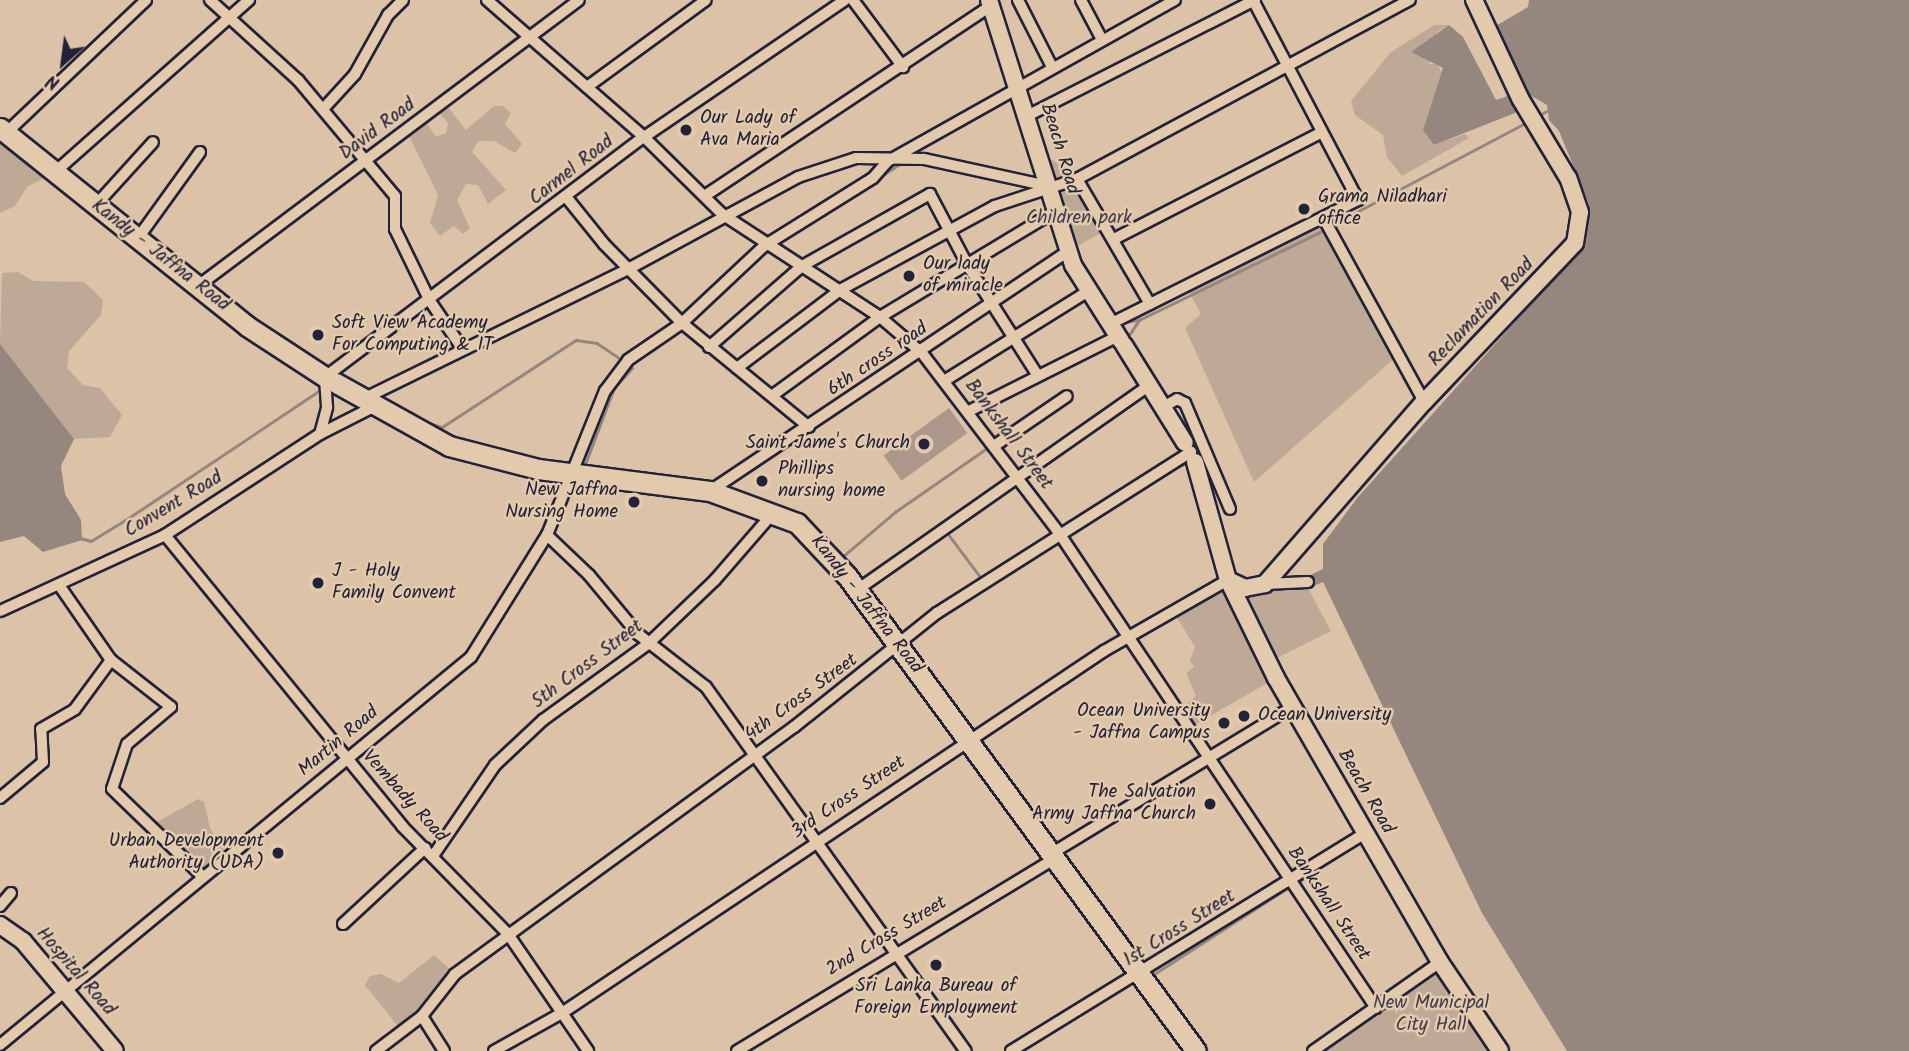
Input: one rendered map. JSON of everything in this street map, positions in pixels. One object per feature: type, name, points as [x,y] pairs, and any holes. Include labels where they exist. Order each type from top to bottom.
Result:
[{"type":"highway","name":"Kandy - Jaffna Road","points":[[3,130],[198,286],[330,380],[449,446],[575,473],[710,491],[775,511],[814,536],[1055,854],[1139,975],[1196,1051]]},
{"type":"main road","name":"Reclamation Road","points":[[1265,584],[1424,402],[1557,266],[1579,234],[1580,212],[1569,178],[1520,99],[1474,0]]},
{"type":"main road","name":"Beach Road","points":[[990,3],[1073,265],[1085,293],[1118,336],[1147,387],[1190,451],[1228,580],[1292,708],[1440,962],[1500,1051]]},
{"type":"main road","points":[[1228,580],[1245,588],[1265,584]]},
{"type":"main road","name":"Hospital Road","points":[[0,925],[23,941],[115,1051]]},
{"type":"street","points":[[3,130],[146,0]]},
{"type":"street","points":[[210,0],[324,108],[395,196],[395,229],[430,301],[462,348]]},
{"type":"street","points":[[54,173],[249,0]]},
{"type":"street","points":[[324,108],[355,74],[388,15],[403,0]]},
{"type":"street","name":"Bankshall Street","points":[[487,0],[644,137],[706,195],[722,214],[764,246],[802,266],[880,317],[922,353],[969,411],[1059,533],[1376,1008]]},
{"type":"street","name":"David Road","points":[[198,286],[579,0]]},
{"type":"street","points":[[587,87],[706,0]]},
{"type":"street","name":"Carmel Road","points":[[330,380],[644,137],[845,0]]},
{"type":"street","points":[[853,0],[903,67]]},
{"type":"street","points":[[1018,0],[1051,65]]},
{"type":"street","points":[[1081,0],[1101,38]]},
{"type":"street","name":"Martin Road","points":[[0,1045],[64,988],[201,875],[347,760],[471,657],[547,535],[575,473],[605,391],[628,360],[682,323],[764,246],[873,178],[888,161],[1154,5],[1175,0]]},
{"type":"street","points":[[969,411],[1118,336],[1150,303],[1358,200],[1320,133],[1254,0],[1027,116]]},
{"type":"street","points":[[737,368],[840,290],[949,231],[1048,186],[1077,179],[1410,0]]},
{"type":"street","points":[[706,195],[903,67],[990,3]]},
{"type":"street","points":[[1114,239],[1320,133]]},
{"type":"street","points":[[95,206],[153,142]]},
{"type":"street","points":[[138,238],[200,152]]},
{"type":"street","name":"Convent Road","points":[[0,611],[165,535],[320,434],[462,348],[630,268],[722,214],[798,177],[844,162],[924,159],[1048,186]]},
{"type":"street","points":[[1077,179],[1150,303]]},
{"type":"street","points":[[709,346],[802,266],[930,194],[968,266],[994,300],[1038,376]]},
{"type":"street","points":[[567,198],[682,323],[773,395],[808,427]]},
{"type":"street","points":[[773,395],[880,317],[1056,211]]},
{"type":"street","points":[[1324,219],[1424,402]]},
{"type":"street","name":"6th cross road","points":[[710,491],[922,353],[1063,254]]},
{"type":"street","points":[[944,381],[1017,339],[1085,293]]},
{"type":"street","points":[[320,434],[330,380]]},
{"type":"street","points":[[857,590],[1016,476],[1147,387]]},
{"type":"street","points":[[994,446],[1067,396]]},
{"type":"street","points":[[1161,408],[1177,399],[1185,404],[1230,509]]},
{"type":"street","name":"4th Cross Street","points":[[376,1051],[422,1016],[455,974],[754,756],[897,645],[1059,533],[1190,451]]},
{"type":"street","name":"5th Cross Street","points":[[343,924],[429,852],[495,765],[543,720],[648,644],[715,580],[775,511]]},
{"type":"street","name":"Vembady Road","points":[[165,535],[347,760],[429,852],[508,934],[588,1051]]},
{"type":"street","points":[[547,535],[648,644],[706,687],[966,1051]]},
{"type":"street","name":"3rd Cross Street","points":[[494,1051],[562,1013],[968,739],[1129,636],[1228,580]]},
{"type":"street","points":[[1265,584],[1308,582]]},
{"type":"street","points":[[60,585],[111,660],[171,707],[127,744],[112,789],[201,875]]},
{"type":"street","points":[[0,798],[43,762],[41,729],[75,709],[111,660]]},
{"type":"street","name":"2nd Cross Street","points":[[737,1051],[896,950],[1292,708]]},
{"type":"street","name":"1st Cross Street","points":[[1011,1051],[1139,975],[1365,833]]},
{"type":"street","points":[[0,905],[11,893]]},
{"type":"street","points":[[1313,1051],[1440,962]]},
{"type":"street","points":[[422,1016],[444,1051]]},
{"type":"green space","points":[[1434,25],[1449,25],[1437,32],[1429,64],[1437,64],[1442,73],[1423,130],[1434,145],[1465,134],[1469,138],[1402,176],[1387,157],[1383,135],[1355,115],[1351,101],[1391,52]]},
{"type":"green space","points":[[444,102],[466,130],[494,106],[503,106],[511,113],[505,124],[522,144],[515,153],[494,141],[478,141],[472,152],[506,190],[488,204],[478,185],[466,184],[457,200],[470,229],[463,234],[454,226],[440,236],[430,223],[438,195],[406,130],[423,118],[436,137],[446,133],[448,123],[435,108]]},
{"type":"green space","points":[[0,128],[54,173],[27,187],[15,206],[0,213]]},
{"type":"green space","name":"Children park","points":[[1053,160],[1077,179],[1108,229],[1069,251],[1046,162]]},
{"type":"green space","points":[[1324,219],[1397,356],[1254,482],[1185,328],[1201,314],[1187,288]]},
{"type":"green space","points":[[18,272],[33,281],[84,282],[103,300],[101,315],[69,351],[67,368],[83,385],[100,388],[122,415],[110,437],[74,439],[0,344],[2,273]]},
{"type":"green space","points":[[1228,580],[1304,581],[1331,631],[1269,662],[1276,678],[1191,727],[1180,709],[1196,696],[1186,673],[1194,667],[1190,660],[1195,647],[1173,611]]},
{"type":"green space","points":[[198,799],[204,802],[210,828],[227,854],[201,875],[155,823]]},
{"type":"green space","points":[[434,955],[455,974],[422,1016],[397,1025],[365,985],[370,976],[381,974],[399,983]]},
{"type":"green space","name":"New Municipal City Hall","points":[[1440,962],[1500,1051],[1313,1051]]},
{"type":"shaded area","points":[[1529,0],[1909,0],[1909,1051],[1567,1051],[1482,913],[1323,582],[1311,587],[1306,577],[1323,569],[1323,544],[1358,497],[1585,244],[1589,204],[1559,131],[1549,120],[1547,105],[1523,91],[1494,27],[1528,7]]},
{"type":"shaded area","points":[[1449,25],[1463,37],[1496,100],[1511,95],[1520,111],[1434,145],[1423,130],[1443,68],[1411,52]]},
{"type":"shaded area","points":[[0,344],[74,439],[61,466],[65,494],[81,520],[82,540],[43,552],[24,536],[0,542]]},
{"type":"building","name":"Saint Jame's Church","points":[[949,408],[967,433],[902,481],[883,456]]},
{"type":"waterway","points":[[414,117],[517,37],[516,30]]},
{"type":"waterway","points":[[1539,115],[1549,110]]},
{"type":"waterway","points":[[1332,225],[1527,122]]},
{"type":"waterway","points":[[387,151],[404,138]]},
{"type":"waterway","points":[[911,154],[923,147]]},
{"type":"waterway","points":[[793,234],[904,161]]},
{"type":"waterway","points":[[1123,322],[1139,320],[1326,229]]},
{"type":"waterway","points":[[768,351],[813,317]]},
{"type":"waterway","points":[[1127,338],[1139,320]]},
{"type":"waterway","points":[[1080,349],[1109,335]]},
{"type":"waterway","points":[[629,365],[671,337]]},
{"type":"waterway","points":[[928,352],[948,338]]},
{"type":"waterway","points":[[422,421],[442,427],[576,340],[597,343],[624,361]]},
{"type":"waterway","points":[[885,380],[920,357]]},
{"type":"waterway","points":[[584,467],[614,388],[632,368]]},
{"type":"waterway","points":[[80,538],[91,541],[127,519],[322,389]]},
{"type":"waterway","points":[[841,558],[895,512],[990,446]]},
{"type":"waterway","points":[[1175,468],[1188,462]]},
{"type":"waterway","points":[[946,531],[982,579]]},
{"type":"waterway","points":[[1151,659],[1185,712]]},
{"type":"waterway","points":[[1290,871],[1318,856]]},
{"type":"waterway","points":[[1298,882],[1336,857]]},
{"type":"waterway","points":[[1151,976],[1292,885]]},
{"type":"place","name":"Our Lady of Ava Maria","points":[[686,130]]},
{"type":"place","name":"Grama Niladhari office","points":[[1304,209]]},
{"type":"place","name":"Our lady of miracle","points":[[909,276]]},
{"type":"place","name":"Soft View Academy For Computing & IT","points":[[318,335]]},
{"type":"place","name":"Saint Jame's Church","points":[[924,444]]},
{"type":"place","name":"Phillips nursing home","points":[[762,481]]},
{"type":"place","name":"New Jaffna Nursing Home","points":[[634,502]]},
{"type":"place","name":"J - Holy Family Convent","points":[[318,583]]},
{"type":"place","name":"Ocean University","points":[[1244,716]]},
{"type":"place","name":"Ocean University - Jaffna Campus","points":[[1224,723]]},
{"type":"place","name":"The Salvation Army Jaffna Church","points":[[1210,804]]},
{"type":"place","name":"Urban Development Authority (UDA)","points":[[278,853]]},
{"type":"place","name":"Sri Lanka Bureau of Foreign Employment","points":[[936,965]]}]
